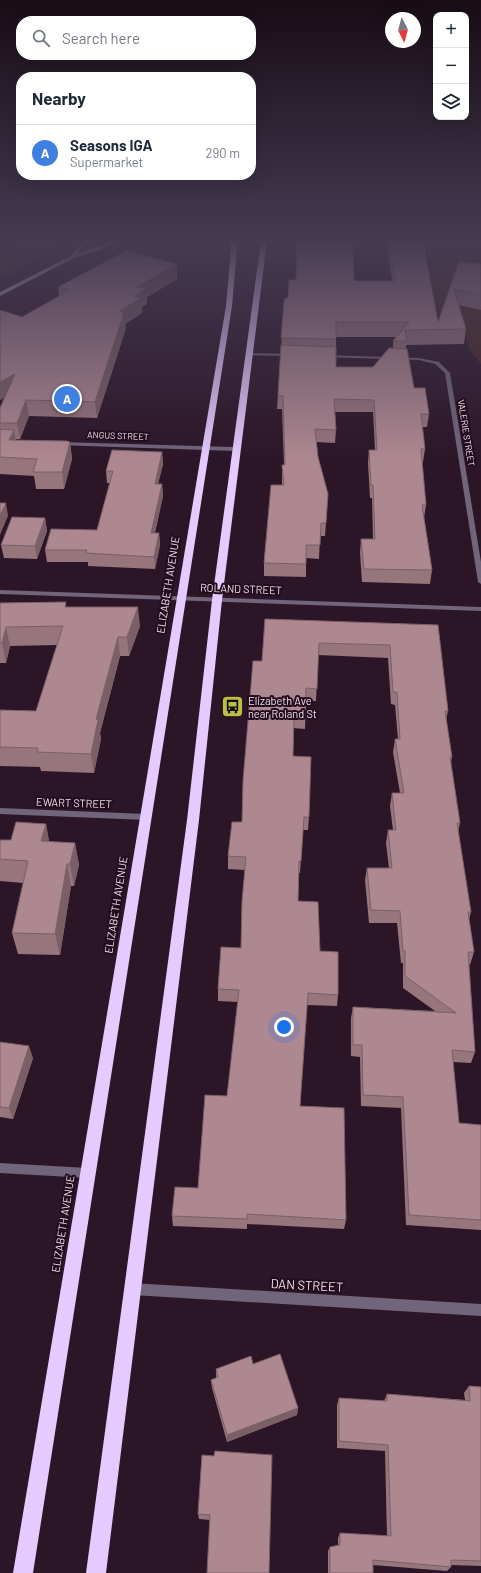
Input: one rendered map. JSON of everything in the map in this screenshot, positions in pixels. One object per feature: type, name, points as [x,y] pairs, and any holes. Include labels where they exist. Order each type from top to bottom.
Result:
[{"type":"highway","name":"ELIZABETH AVENUE","points":[[23,1573],[227,314]]},
{"type":"highway","points":[[96,1573],[193,820],[235,449],[254,314]]},
{"type":"street","points":[[248,354],[299,355]]},
{"type":"street","name":"VALERIE STREET","points":[[322,356],[408,358],[437,363],[443,368],[448,377],[481,582]]},
{"type":"street","name":"ANGUS STREET","points":[[54,443],[235,449]]},
{"type":"street","name":"ROLAND STREET","points":[[0,592],[481,609]]},
{"type":"street","name":"EWART STREET","points":[[0,811],[146,817]]},
{"type":"street","points":[[0,1168],[88,1173]]},
{"type":"street","name":"DAN STREET","points":[[132,1289],[481,1310]]},
{"type":"shaded area","points":[[445,314],[481,314],[481,364],[469,349],[461,315]]},
{"type":"building","points":[[0,314],[14,314],[22,317],[27,314],[124,314],[95,402],[26,400],[17,423],[0,423],[0,408],[15,374],[0,382]]},
{"type":"building","points":[[283,314],[437,314],[438,322],[441,314],[462,314],[466,329],[405,330],[407,341],[393,341],[409,322],[336,322],[336,339],[281,338]]},
{"type":"building","points":[[281,345],[336,347],[336,367],[373,367],[389,348],[407,349],[414,388],[425,388],[429,414],[421,414],[425,449],[421,449],[426,505],[422,505],[432,570],[364,569],[361,539],[375,539],[373,485],[371,485],[369,450],[377,450],[374,400],[334,399],[336,430],[315,429],[318,457],[328,494],[326,523],[321,523],[320,545],[306,545],[306,564],[264,563],[271,485],[284,485],[282,465],[285,465],[283,396],[278,396]]},
{"type":"building","points":[[0,429],[14,430],[9,440],[70,442],[62,472],[33,472],[37,459],[0,457]]},
{"type":"building","points":[[112,450],[162,452],[155,484],[162,484],[151,533],[159,533],[154,557],[86,553],[87,550],[45,550],[51,529],[97,530],[113,471],[106,471]]},
{"type":"building","points":[[0,503],[6,503],[0,516]]},
{"type":"building","points":[[12,517],[45,518],[35,546],[1,545]]},
{"type":"building","points":[[66,602],[65,607],[138,607],[127,637],[118,637],[96,719],[98,720],[91,754],[37,752],[38,748],[0,747],[0,710],[36,711],[63,626],[6,627],[2,643],[0,643],[0,603]]},
{"type":"building","points":[[265,619],[438,625],[448,711],[445,711],[452,757],[450,757],[460,823],[457,823],[471,912],[468,912],[474,952],[468,952],[475,1052],[452,1050],[459,1123],[481,1125],[481,1220],[409,1215],[403,1097],[363,1095],[362,1045],[353,1045],[353,1007],[456,1013],[405,976],[405,951],[403,951],[400,911],[371,910],[367,868],[392,868],[388,830],[396,830],[392,793],[404,793],[395,739],[400,739],[397,692],[393,692],[390,645],[319,643],[317,689],[306,688],[305,716],[294,715],[293,756],[311,757],[309,817],[304,817],[301,861],[299,861],[298,901],[318,902],[320,951],[338,952],[338,995],[308,993],[300,1106],[344,1108],[346,1220],[247,1214],[247,1219],[172,1216],[175,1187],[198,1188],[205,1095],[227,1096],[239,990],[218,989],[221,947],[241,948],[242,901],[246,857],[228,856],[232,822],[242,822],[243,781],[253,661],[262,661]]},
{"type":"building","points":[[16,822],[46,824],[41,841],[75,843],[70,864],[67,864],[55,934],[12,933],[28,861],[0,859],[0,840],[11,840]]},
{"type":"building","points":[[0,1042],[29,1046],[9,1108],[0,1107]]},
{"type":"building","points":[[280,1354],[298,1408],[227,1435],[211,1380],[218,1377],[216,1369],[251,1356],[253,1364]]},
{"type":"building","points":[[469,1386],[481,1387],[481,1561],[451,1560],[451,1567],[373,1560],[373,1573],[330,1573],[330,1547],[340,1545],[340,1533],[391,1536],[388,1445],[339,1441],[339,1398],[387,1401],[387,1394],[470,1401]]},
{"type":"building","points":[[215,1451],[272,1455],[269,1573],[207,1573],[210,1515],[198,1514],[202,1455],[214,1456]]},
{"type":"place","name":"Seasons IGA","points":[[67,399]]},
{"type":"place","name":"Elizabeth Ave near Roland St","points":[[232,707]]}]
